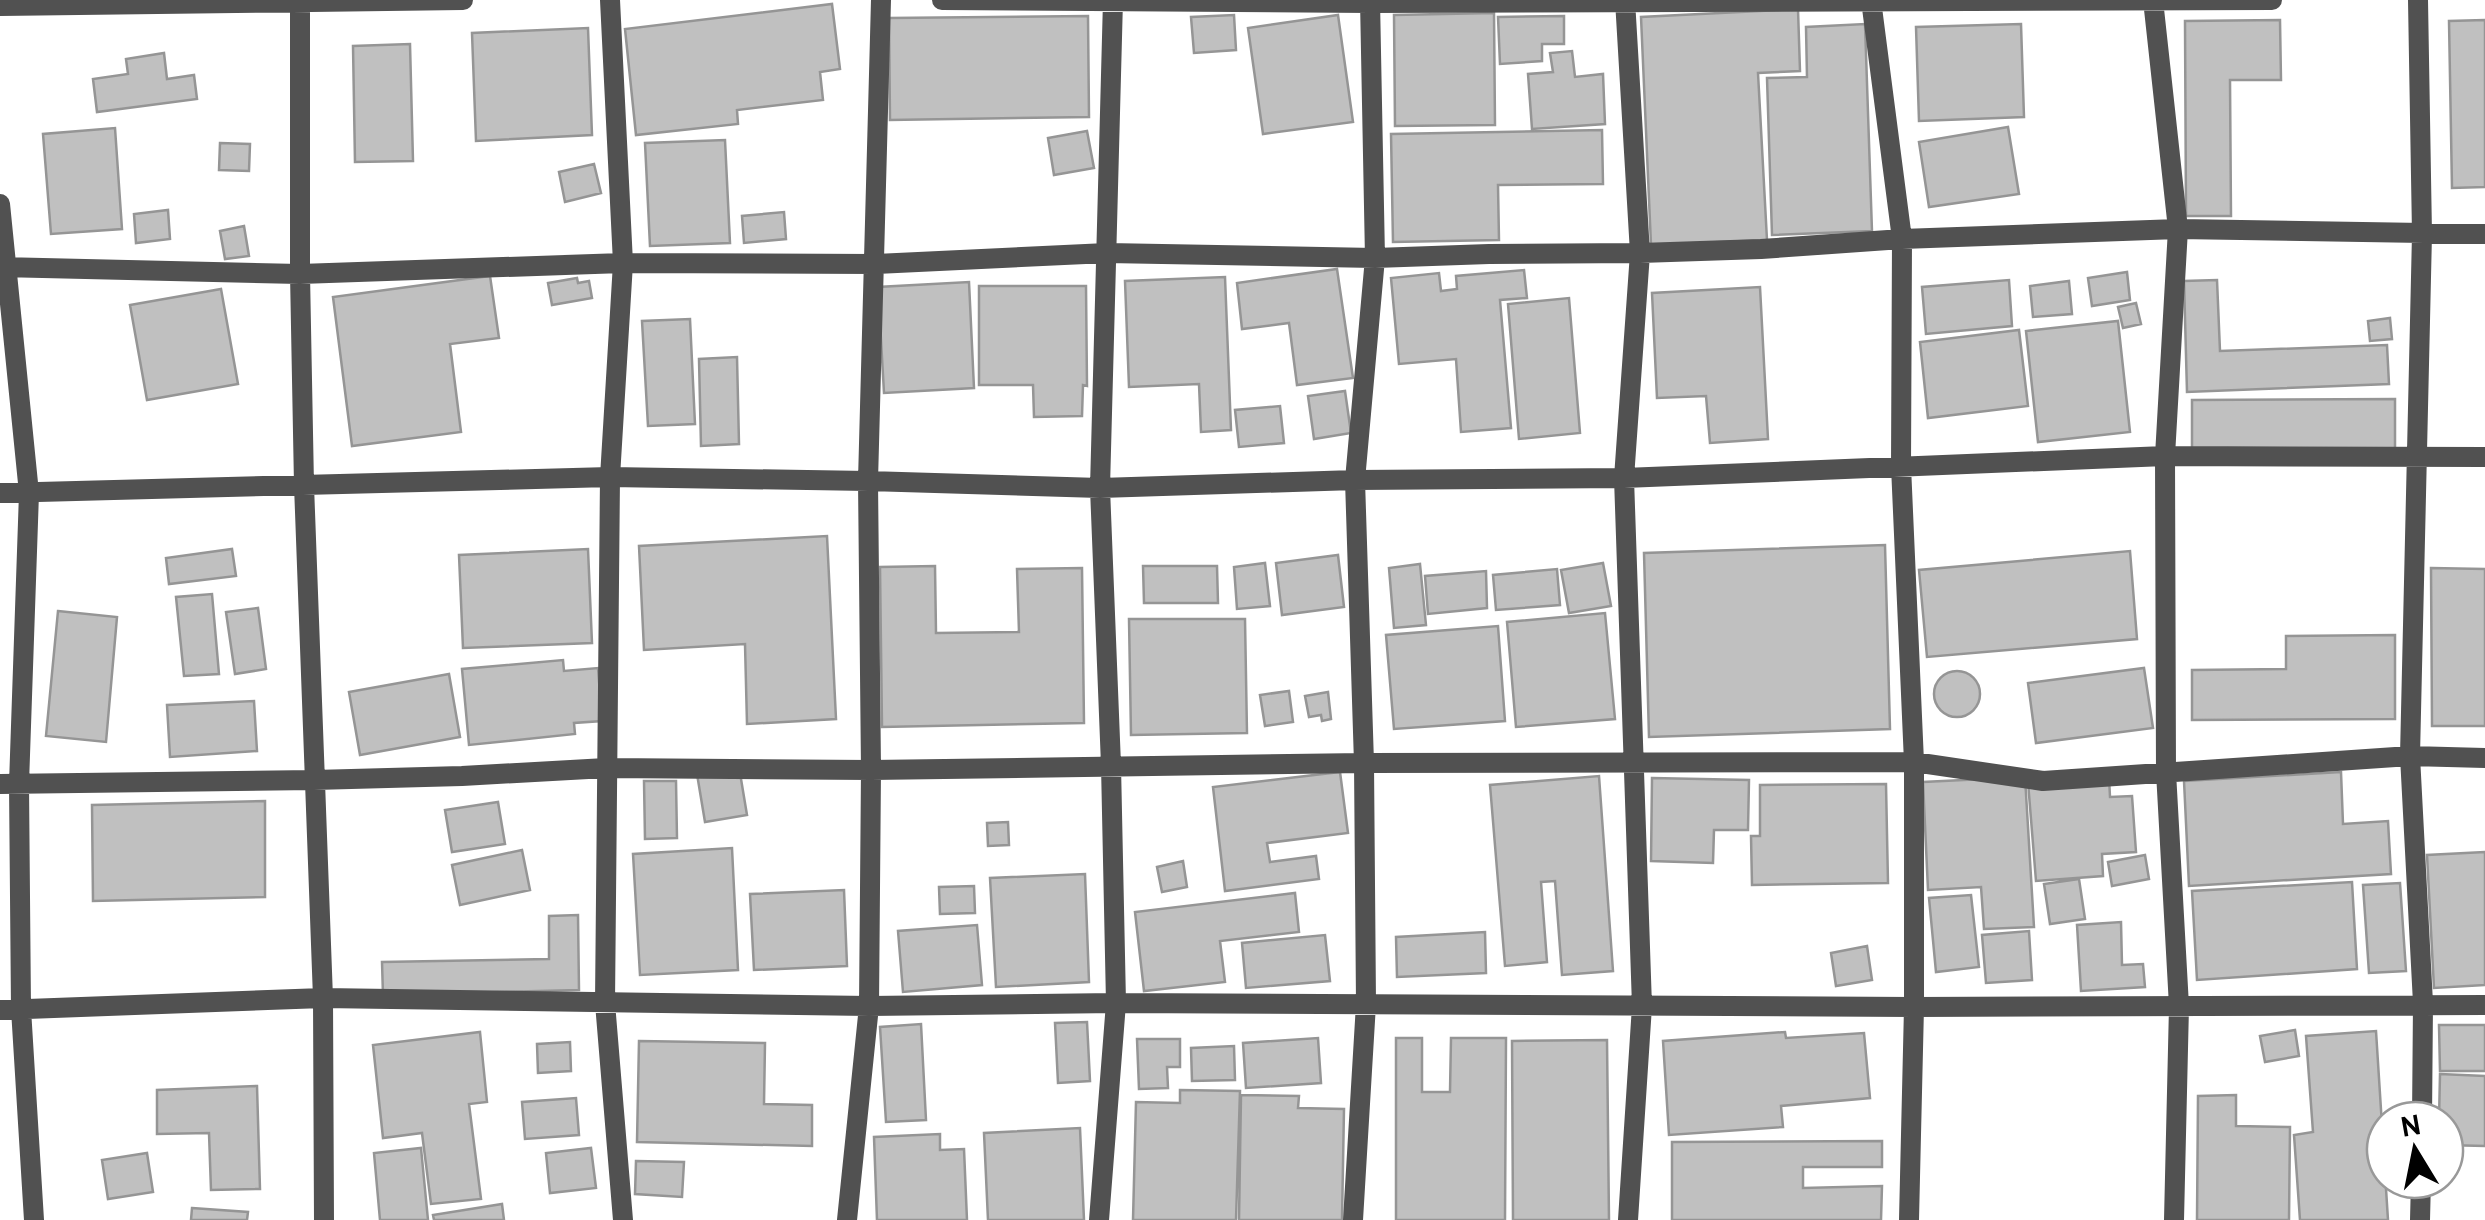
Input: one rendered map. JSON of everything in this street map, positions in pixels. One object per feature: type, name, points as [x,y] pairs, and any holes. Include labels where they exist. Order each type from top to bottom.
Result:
[{"type":"street","points":[[0,6],[463,0]]},
{"type":"street","points":[[610,0],[623,263],[610,477],[605,1002],[623,1220]]},
{"type":"street","points":[[847,1220],[869,1006],[868,481],[881,0]]},
{"type":"street","points":[[942,0],[2272,0]]},
{"type":"street","points":[[1871,0],[1902,240],[1901,466],[1914,762],[1909,1220]]},
{"type":"street","points":[[2153,0],[2178,229],[2165,456],[2166,772],[2179,1006],[2174,1220]]},
{"type":"street","points":[[2418,0],[2422,234],[2410,756],[2423,1004],[2422,1100]]},
{"type":"street","points":[[300,1],[304,485],[323,998],[324,1220]]},
{"type":"street","points":[[1099,1220],[1116,1004],[1112,766],[1100,488],[1113,1]]},
{"type":"street","points":[[1624,1],[1640,254],[1624,478],[1642,1006],[1628,1220]]},
{"type":"street","points":[[1353,1220],[1366,1004],[1364,763],[1354,480],[1375,258],[1370,2]]},
{"type":"street","points":[[0,204],[3,267],[30,493],[10,784],[11,1010],[34,1220]]},
{"type":"street","points":[[3,267],[300,274],[623,263],[876,264],[1106,253],[1375,258],[1640,254],[2178,229],[2485,234]]},
{"type":"street","points":[[0,493],[610,477],[1100,488],[1354,480],[1624,478],[2165,456],[2485,457]]},
{"type":"street","points":[[10,784],[314,780],[606,768],[871,770],[1364,763],[1914,762],[2043,781],[2410,756],[2485,758]]},
{"type":"street","points":[[11,1010],[323,998],[869,1006],[2485,1004]]},
{"type":"building","points":[[832,4],[840,69],[820,72],[823,100],[737,110],[738,124],[636,135],[625,29]]},
{"type":"building","points":[[1798,9],[1800,71],[1758,73],[1767,240],[1651,245],[1641,17]]},
{"type":"building","points":[[1494,13],[1495,125],[1395,126],[1394,15]]},
{"type":"building","points":[[1234,15],[1236,50],[1194,53],[1191,17]]},
{"type":"building","points":[[1338,15],[1353,122],[1263,134],[1248,28]]},
{"type":"building","points":[[1088,16],[1089,117],[890,120],[889,18]]},
{"type":"building","points":[[1564,16],[1564,44],[1542,44],[1542,61],[1500,64],[1498,17]]},
{"type":"building","points":[[2280,20],[2281,80],[2230,80],[2231,216],[2186,216],[2185,21]]},
{"type":"building","points":[[2485,20],[2485,187],[2452,188],[2449,21]]},
{"type":"building","points":[[1865,24],[1872,231],[1772,235],[1767,78],[1807,77],[1806,27]]},
{"type":"building","points":[[2021,24],[2024,117],[1919,121],[1916,27]]},
{"type":"building","points":[[588,28],[592,135],[476,141],[472,33]]},
{"type":"building","points":[[410,44],[413,161],[355,162],[353,46]]},
{"type":"building","points":[[1572,51],[1575,77],[1603,74],[1605,124],[1532,129],[1528,74],[1553,72],[1550,53]]},
{"type":"building","points":[[164,53],[167,79],[194,75],[197,99],[97,112],[93,79],[128,74],[126,59]]},
{"type":"building","points":[[2008,127],[2019,194],[1929,207],[1919,142]]},
{"type":"building","points":[[115,128],[122,229],[51,234],[43,134]]},
{"type":"building","points":[[1602,130],[1603,184],[1498,185],[1499,240],[1393,242],[1391,134]]},
{"type":"building","points":[[1087,131],[1094,168],[1054,175],[1048,138]]},
{"type":"building","points":[[725,140],[730,243],[650,246],[645,143]]},
{"type":"building","points":[[220,143],[250,144],[249,171],[219,170]]},
{"type":"building","points":[[594,164],[601,193],[565,202],[559,172]]},
{"type":"building","points":[[168,210],[170,239],[136,243],[134,214]]},
{"type":"building","points":[[784,212],[786,239],[744,243],[742,216]]},
{"type":"building","points":[[244,226],[249,256],[225,259],[220,231]]},
{"type":"building","points":[[1337,269],[1353,378],[1297,385],[1289,323],[1242,329],[1237,283]]},
{"type":"building","points":[[1524,270],[1527,298],[1500,300],[1511,428],[1461,432],[1456,359],[1399,364],[1391,278],[1439,273],[1441,291],[1457,289],[1456,276]]},
{"type":"building","points":[[2127,272],[2130,300],[2092,306],[2088,278]]},
{"type":"building","points":[[490,276],[499,338],[450,344],[461,432],[352,446],[333,297]]},
{"type":"building","points":[[1225,277],[1231,430],[1201,432],[1199,384],[1129,387],[1125,281]]},
{"type":"building","points":[[577,278],[578,283],[589,281],[592,298],[552,305],[548,283]]},
{"type":"building","points":[[2009,280],[2012,326],[1926,334],[1922,287]]},
{"type":"building","points":[[2217,280],[2220,351],[2387,345],[2389,384],[2187,392],[2184,281]]},
{"type":"building","points":[[2069,281],[2072,314],[2033,317],[2030,286]]},
{"type":"building","points":[[969,282],[974,388],[884,393],[878,287]]},
{"type":"building","points":[[979,286],[1086,286],[1087,386],[1083,385],[1082,416],[1034,417],[1033,385],[979,385]]},
{"type":"building","points":[[1760,287],[1768,439],[1710,443],[1706,396],[1657,398],[1652,293]]},
{"type":"building","points":[[221,289],[238,384],[147,400],[130,305]]},
{"type":"building","points":[[1569,298],[1580,433],[1519,439],[1508,304]]},
{"type":"building","points":[[2136,303],[2141,324],[2123,328],[2118,307]]},
{"type":"building","points":[[2390,318],[2392,339],[2370,341],[2368,321]]},
{"type":"building","points":[[690,319],[695,424],[648,426],[642,321]]},
{"type":"building","points":[[2118,321],[2130,432],[2038,442],[2026,331]]},
{"type":"building","points":[[2019,330],[2028,406],[1928,418],[1920,342]]},
{"type":"building","points":[[737,357],[739,444],[701,446],[699,359]]},
{"type":"building","points":[[1345,391],[1351,433],[1314,439],[1308,396]]},
{"type":"building","points":[[2395,399],[2395,448],[2192,449],[2192,400]]},
{"type":"building","points":[[1280,406],[1284,443],[1239,447],[1235,410]]},
{"type":"building","points":[[827,536],[836,719],[747,724],[745,644],[644,650],[639,546]]},
{"type":"building","points":[[1885,545],[1890,729],[1649,737],[1644,553]]},
{"type":"building","points":[[232,549],[236,576],[169,584],[166,558]]},
{"type":"building","points":[[588,549],[592,643],[463,648],[459,555]]},
{"type":"building","points":[[2130,551],[2137,639],[1927,657],[1919,570]]},
{"type":"building","points":[[1338,555],[1344,607],[1282,615],[1276,563]]},
{"type":"building","points":[[1265,563],[1270,606],[1237,609],[1234,567]]},
{"type":"building","points":[[1603,563],[1611,606],[1569,613],[1561,570]]},
{"type":"building","points":[[1420,564],[1426,625],[1394,628],[1389,568]]},
{"type":"building","points":[[935,566],[936,633],[1019,632],[1017,569],[1082,568],[1084,723],[882,727],[880,567]]},
{"type":"building","points":[[1143,566],[1217,566],[1218,603],[1144,603]]},
{"type":"building","points":[[2431,568],[2485,569],[2485,726],[2432,726]]},
{"type":"building","points":[[1557,569],[1560,605],[1496,610],[1493,575]]},
{"type":"building","points":[[1486,571],[1487,608],[1428,614],[1425,576]]},
{"type":"building","points":[[212,594],[219,674],[184,676],[176,597]]},
{"type":"building","points":[[258,608],[266,669],[235,674],[226,612]]},
{"type":"building","points":[[58,611],[117,617],[106,742],[46,736]]},
{"type":"building","points":[[1605,613],[1615,719],[1516,727],[1507,622]]},
{"type":"building","points":[[1129,619],[1245,619],[1247,733],[1131,735]]},
{"type":"building","points":[[1498,626],[1505,721],[1394,729],[1386,635]]},
{"type":"building","points":[[2395,635],[2395,719],[2192,720],[2192,670],[2286,669],[2286,636]]},
{"type":"building","points":[[563,660],[564,671],[598,668],[602,721],[574,723],[575,734],[469,745],[462,669]]},
{"type":"building","points":[[2144,668],[2153,728],[2036,743],[2028,683]]},
{"type":"building","points":[[1957,671],[1973,678],[1980,694],[1973,710],[1957,717],[1941,710],[1934,694],[1941,678]]},
{"type":"building","points":[[449,674],[460,737],[360,755],[349,692]]},
{"type":"building","points":[[1289,691],[1293,722],[1265,726],[1260,695]]},
{"type":"building","points":[[1328,692],[1331,719],[1322,721],[1321,715],[1309,717],[1305,696]]},
{"type":"building","points":[[254,701],[257,751],[170,757],[167,705]]},
{"type":"building","points":[[739,767],[747,815],[705,822],[697,774]]},
{"type":"building","points":[[1340,772],[1348,833],[1267,843],[1270,862],[1316,856],[1319,879],[1225,891],[1213,787]]},
{"type":"building","points":[[2341,772],[2343,824],[2388,821],[2391,874],[2189,886],[2184,781]]},
{"type":"building","points":[[1599,776],[1613,971],[1562,975],[1555,881],[1541,882],[1547,962],[1505,966],[1490,785]]},
{"type":"building","points":[[2025,777],[2034,927],[1984,929],[1981,887],[1928,890],[1923,782]]},
{"type":"building","points":[[2109,777],[2110,797],[2132,796],[2136,852],[2102,854],[2103,876],[2036,881],[2028,782]]},
{"type":"building","points":[[1652,778],[1749,780],[1748,830],[1714,830],[1713,863],[1651,861]]},
{"type":"building","points":[[644,781],[676,781],[677,838],[645,839]]},
{"type":"building","points":[[1886,784],[1888,883],[1752,885],[1751,836],[1760,836],[1760,785]]},
{"type":"building","points":[[265,801],[265,897],[93,901],[92,805]]},
{"type":"building","points":[[498,802],[505,844],[452,852],[445,810]]},
{"type":"building","points":[[1008,822],[1009,845],[988,846],[987,823]]},
{"type":"building","points":[[732,848],[738,970],[640,975],[633,854]]},
{"type":"building","points":[[522,850],[530,890],[460,905],[452,865]]},
{"type":"building","points":[[2485,852],[2485,985],[2434,988],[2427,855]]},
{"type":"building","points":[[2145,855],[2149,879],[2112,886],[2108,862]]},
{"type":"building","points":[[1183,861],[1187,887],[1162,892],[1157,867]]},
{"type":"building","points":[[1085,874],[1089,982],[996,987],[990,878]]},
{"type":"building","points":[[2079,879],[2085,919],[2050,924],[2044,884]]},
{"type":"building","points":[[2352,882],[2357,969],[2197,980],[2192,891]]},
{"type":"building","points":[[2400,883],[2406,971],[2369,973],[2363,885]]},
{"type":"building","points":[[974,886],[975,913],[940,914],[939,887]]},
{"type":"building","points":[[844,890],[847,966],[754,970],[750,894]]},
{"type":"building","points":[[1295,893],[1299,932],[1220,941],[1225,982],[1144,991],[1135,912]]},
{"type":"building","points":[[1971,895],[1979,967],[1936,972],[1929,898]]},
{"type":"building","points":[[578,915],[579,990],[383,995],[382,962],[549,959],[549,916]]},
{"type":"building","points":[[2121,922],[2122,965],[2143,964],[2145,987],[2081,991],[2077,925]]},
{"type":"building","points":[[977,925],[982,985],[903,992],[898,931]]},
{"type":"building","points":[[2029,931],[2032,980],[1986,983],[1982,935]]},
{"type":"building","points":[[1485,932],[1486,973],[1397,977],[1396,937]]},
{"type":"building","points":[[1325,935],[1330,981],[1246,988],[1242,943]]},
{"type":"building","points":[[1867,946],[1872,980],[1836,986],[1831,953]]},
{"type":"building","points":[[1087,1022],[1090,1081],[1058,1083],[1055,1023]]},
{"type":"building","points":[[921,1024],[926,1120],[886,1122],[880,1027]]},
{"type":"building","points":[[2439,1025],[2485,1025],[2485,1071],[2440,1071]]},
{"type":"building","points":[[2295,1030],[2299,1056],[2265,1062],[2260,1036]]},
{"type":"building","points":[[2376,1031],[2380,1100],[2365,1100],[2365,1200],[2387,1200],[2388,1220],[2300,1220],[2294,1135],[2313,1132],[2306,1036]]},
{"type":"building","points":[[480,1032],[487,1102],[469,1104],[481,1199],[431,1204],[422,1133],[383,1138],[373,1045]]},
{"type":"building","points":[[1785,1032],[1786,1038],[1864,1033],[1870,1098],[1781,1106],[1783,1127],[1669,1135],[1663,1041]]},
{"type":"building","points":[[1318,1038],[1321,1083],[1246,1088],[1243,1043]]},
{"type":"building","points":[[1396,1038],[1422,1038],[1422,1092],[1450,1092],[1451,1038],[1506,1038],[1505,1220],[1396,1220]]},
{"type":"building","points":[[1137,1039],[1180,1039],[1180,1067],[1167,1067],[1168,1088],[1139,1089]]},
{"type":"building","points":[[1607,1040],[1609,1220],[1513,1220],[1512,1041]]},
{"type":"building","points":[[639,1041],[765,1043],[764,1104],[812,1105],[812,1146],[637,1142]]},
{"type":"building","points":[[570,1042],[571,1071],[538,1073],[537,1044]]},
{"type":"building","points":[[1234,1046],[1235,1080],[1192,1081],[1191,1048]]},
{"type":"building","points":[[2440,1074],[2485,1076],[2485,1146],[2465,1146],[2465,1100],[2439,1100]]},
{"type":"building","points":[[257,1086],[260,1189],[211,1190],[209,1133],[157,1134],[157,1090]]},
{"type":"building","points":[[1180,1090],[1240,1091],[1236,1220],[1133,1220],[1136,1102],[1180,1103]]},
{"type":"building","points":[[1241,1095],[1299,1096],[1298,1108],[1344,1109],[1342,1220],[1239,1220]]},
{"type":"building","points":[[2236,1095],[2236,1126],[2290,1127],[2289,1220],[2197,1220],[2198,1096]]},
{"type":"building","points":[[576,1098],[579,1135],[525,1139],[522,1102]]},
{"type":"building","points":[[1080,1128],[1084,1220],[988,1220],[984,1133]]},
{"type":"building","points":[[940,1134],[940,1150],[964,1149],[967,1220],[877,1220],[874,1137]]},
{"type":"building","points":[[1882,1141],[1882,1167],[1803,1167],[1803,1188],[1882,1186],[1881,1220],[1672,1220],[1672,1142]]},
{"type":"building","points":[[421,1148],[428,1220],[380,1220],[374,1153]]},
{"type":"building","points":[[591,1148],[596,1188],[550,1193],[546,1153]]},
{"type":"building","points":[[147,1153],[153,1192],[108,1199],[102,1160]]},
{"type":"building","points":[[636,1161],[684,1162],[682,1197],[635,1194]]},
{"type":"building","points":[[502,1204],[504,1220],[434,1220],[433,1215]]},
{"type":"building","points":[[192,1208],[248,1212],[247,1220],[191,1220]]}]
